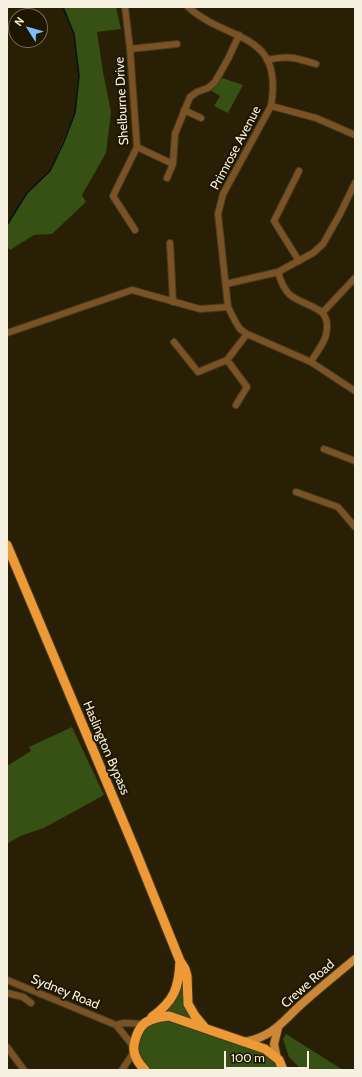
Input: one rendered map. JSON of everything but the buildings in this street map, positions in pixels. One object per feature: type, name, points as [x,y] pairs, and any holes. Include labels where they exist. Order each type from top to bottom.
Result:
[{"type":"highway","name":"Haslington Bypass","points":[[7,545],[136,852],[180,961],[188,976],[188,1004],[195,1016],[205,1028]]},
{"type":"highway","name":"Haslington Bypass","points":[[145,1023],[161,1011],[170,1002],[174,995],[180,976],[180,961]]},
{"type":"highway","points":[[145,1070],[138,1062],[134,1051],[138,1033],[145,1023],[159,1017],[169,1016],[265,1049],[278,1059],[288,1070]]},
{"type":"highway","points":[[278,1059],[283,1070]]},
{"type":"main road","name":"Crewe Road","points":[[245,1042],[264,1037],[278,1028],[305,1000],[355,959]]},
{"type":"main road","points":[[278,1028],[274,1044],[278,1059]]},
{"type":"street","name":"Shelburne Drive","points":[[125,7],[138,147],[113,196],[135,230]]},
{"type":"street","name":"Primrose Avenue","points":[[188,7],[198,16],[239,35],[254,44],[263,53],[273,76],[274,91],[271,106],[223,194],[218,214],[228,307],[240,329],[247,334],[311,362],[355,391]]},
{"type":"street","points":[[167,178],[173,164],[175,134],[190,97],[197,92],[208,88],[215,82],[229,58],[239,35]]},
{"type":"street","points":[[130,49],[178,44]]},
{"type":"street","points":[[267,60],[279,57],[291,57],[316,64]]},
{"type":"street","points":[[271,106],[316,118],[355,135]]},
{"type":"street","points":[[184,110],[201,118]]},
{"type":"street","points":[[138,147],[173,164]]},
{"type":"street","points":[[299,171],[274,221],[299,261]]},
{"type":"street","points":[[226,284],[278,272],[313,253],[323,244],[355,183]]},
{"type":"street","points":[[170,243],[172,302]]},
{"type":"street","points":[[278,272],[288,292],[295,299],[323,312],[327,321],[326,336],[311,362]]},
{"type":"street","points":[[323,312],[355,278]]},
{"type":"street","points":[[7,333],[132,290],[200,309],[228,307]]},
{"type":"street","points":[[174,342],[198,372],[227,360],[247,334]]},
{"type":"street","points":[[227,360],[247,387],[236,405]]},
{"type":"street","points":[[324,449],[355,461]]},
{"type":"street","points":[[296,492],[338,507],[355,527]]},
{"type":"street","name":"Sydney Road","points":[[7,980],[116,1025],[130,1042],[134,1051]]},
{"type":"street","name":"Sydney Road","points":[[7,993],[23,997],[31,1003]]},
{"type":"street","name":"Sydney Road","points":[[116,1025],[124,1023],[145,1023]]},
{"type":"street","points":[[7,1047],[24,1070]]},
{"type":"street","points":[[122,1070],[134,1051]]},
{"type":"green space","points":[[63,7],[116,7],[121,29],[97,32],[111,112],[106,153],[82,195],[86,202],[52,234],[34,235],[10,250],[7,247],[7,225],[27,193],[50,171],[75,113],[79,76],[74,34]]},
{"type":"green space","points":[[222,78],[243,85],[228,113],[214,106],[220,96],[210,90]]},
{"type":"green space","points":[[72,727],[104,795],[44,828],[20,836],[7,844],[7,766],[31,751],[29,747]]},
{"type":"green space","points":[[180,961],[188,999],[205,1028],[277,1058],[288,1070],[143,1069],[135,1041],[138,1033],[170,1002]]},
{"type":"green space","points":[[286,1034],[343,1070],[302,1070],[289,1057],[283,1039]]},
{"type":"waterway","points":[[7,225],[27,193],[50,171],[63,144],[75,113],[79,76],[74,34],[63,7]]}]
